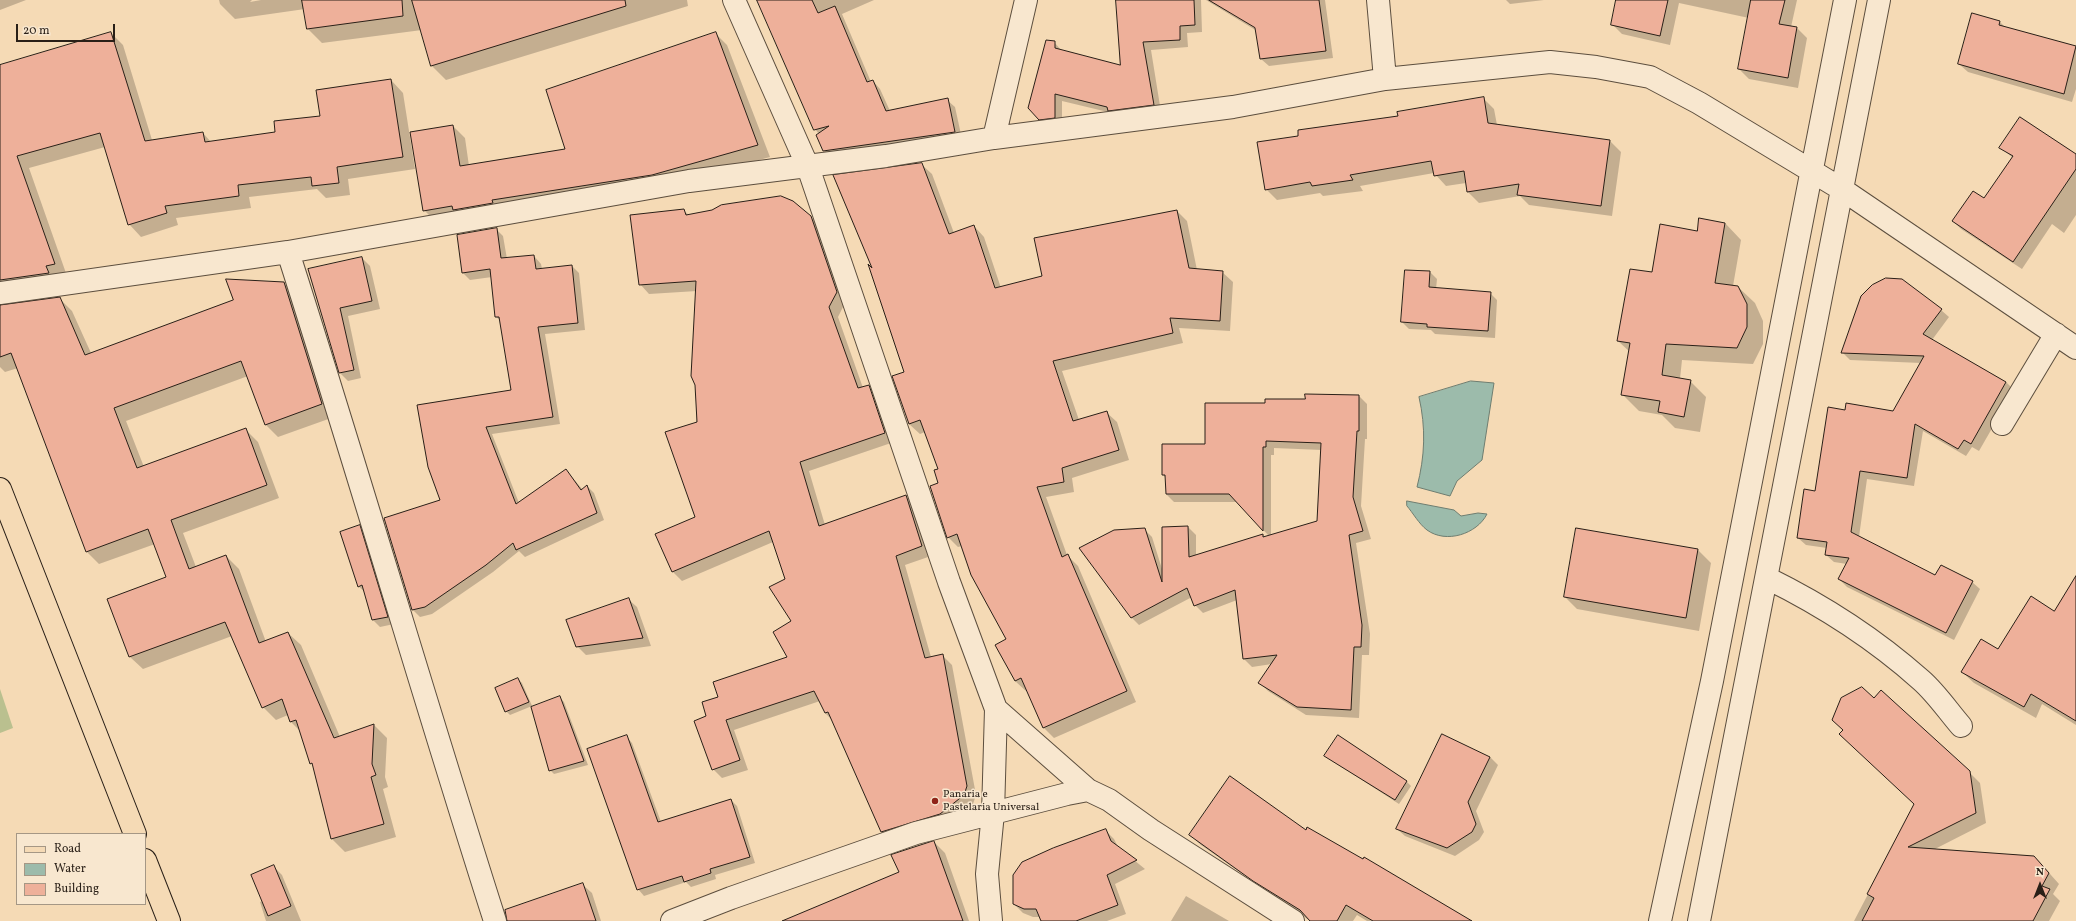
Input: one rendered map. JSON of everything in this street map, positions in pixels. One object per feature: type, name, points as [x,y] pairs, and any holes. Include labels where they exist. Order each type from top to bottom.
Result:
[{"type":"main road","points":[[0,489],[135,833]]},
{"type":"main road","points":[[146,863],[169,921]]},
{"type":"street","points":[[734,0],[808,167],[949,582],[996,709],[993,813],[988,874],[991,921]]},
{"type":"street","points":[[994,138],[1026,0]]},
{"type":"street","points":[[1378,0],[1385,79]]},
{"type":"street","points":[[1660,921],[1714,673],[1845,0]]},
{"type":"street","points":[[1698,921],[1767,578],[1879,0]]},
{"type":"street","points":[[0,293],[288,252],[689,181],[808,167],[994,138],[1233,107],[1385,79],[1550,62],[1596,67],[1650,77],[1699,103],[1843,190],[2076,348]]},
{"type":"street","points":[[288,252],[352,452],[443,757],[495,921]]},
{"type":"street","points":[[2002,424],[2056,334]]},
{"type":"street","points":[[1767,578],[1803,596],[1864,635],[1922,681],[1961,726]]},
{"type":"street","points":[[996,709],[1088,790],[1109,800],[1151,830],[1293,921]]},
{"type":"street","points":[[672,921],[731,898],[916,833],[1067,794],[1088,790]]},
{"type":"green space","points":[[0,689],[13,728],[0,733]]},
{"type":"water","points":[[1471,381],[1494,383],[1482,460],[1457,481],[1450,496],[1417,487],[1422,464],[1424,442],[1423,420],[1419,397]]},
{"type":"water","points":[[1407,501],[1454,510],[1461,516],[1478,513],[1487,514],[1476,527],[1469,532],[1460,535],[1443,536],[1435,534],[1424,528],[1407,506]]},
{"type":"building","points":[[302,0],[402,0],[403,16],[307,29]]},
{"type":"building","points":[[412,0],[625,0],[626,6],[431,66]]},
{"type":"building","points":[[757,0],[812,0],[818,13],[835,6],[867,82],[873,80],[886,111],[948,98],[955,132],[823,151],[816,135],[829,126],[814,130]]},
{"type":"building","points":[[1116,0],[1194,0],[1195,25],[1180,26],[1180,40],[1143,42],[1154,105],[1108,111],[1107,107],[1055,94],[1055,118],[1039,120],[1028,108],[1046,40],[1055,41],[1055,48],[1120,65]]},
{"type":"building","points":[[1209,0],[1319,0],[1326,51],[1260,59],[1255,28]]},
{"type":"building","points":[[1616,0],[1668,0],[1660,36],[1611,25]]},
{"type":"building","points":[[1751,0],[1785,0],[1779,24],[1797,27],[1788,78],[1738,69]]},
{"type":"building","points":[[1972,13],[2000,21],[1999,25],[2076,46],[2064,94],[1958,64]]},
{"type":"building","points":[[111,32],[145,141],[203,132],[205,142],[275,132],[274,121],[320,116],[316,90],[391,79],[403,157],[337,167],[339,183],[312,186],[311,177],[238,185],[239,196],[165,206],[167,213],[128,225],[100,133],[17,156],[55,264],[46,266],[49,273],[0,280],[0,65]]},
{"type":"building","points":[[716,32],[758,145],[652,175],[492,200],[493,203],[453,210],[452,206],[423,211],[410,132],[453,125],[460,166],[565,149],[546,90]]},
{"type":"building","points":[[1484,97],[1488,123],[1610,140],[1601,206],[1517,195],[1519,184],[1467,192],[1464,171],[1434,176],[1431,161],[1350,175],[1353,180],[1312,186],[1310,182],[1265,190],[1257,142],[1298,136],[1298,130],[1398,116],[1397,112]]},
{"type":"building","points":[[2020,117],[2076,154],[2076,169],[2013,262],[1952,221],[1973,191],[1984,198],[2013,156],[1999,148]]},
{"type":"building","points":[[922,163],[949,234],[974,225],[995,288],[1042,276],[1034,238],[1177,210],[1189,268],[1223,271],[1220,321],[1170,318],[1173,333],[1053,361],[1073,421],[1107,411],[1119,450],[1062,468],[1064,482],[1037,487],[1062,557],[1068,554],[1127,691],[1043,728],[1021,678],[1015,681],[995,645],[1006,639],[971,575],[957,534],[947,538],[930,486],[938,483],[934,470],[938,469],[920,420],[909,424],[892,376],[904,372],[868,264],[872,268],[833,175]]},
{"type":"building","points":[[781,196],[793,201],[811,216],[837,292],[829,307],[858,388],[869,385],[885,433],[800,462],[819,526],[906,495],[922,546],[896,556],[925,658],[943,654],[967,786],[964,795],[940,814],[881,832],[828,712],[825,713],[814,691],[726,720],[740,760],[712,770],[694,721],[706,716],[702,702],[718,697],[713,682],[787,657],[773,632],[791,621],[769,587],[785,579],[769,531],[672,572],[655,534],[695,517],[665,432],[697,422],[695,385],[691,376],[696,281],[639,285],[630,215],[684,209],[686,215],[712,210],[721,205]]},
{"type":"building","points":[[1699,218],[1725,223],[1715,283],[1738,286],[1747,304],[1747,327],[1737,348],[1666,344],[1662,375],[1691,380],[1684,417],[1658,412],[1660,401],[1621,395],[1630,343],[1617,341],[1630,269],[1652,272],[1660,224],[1697,231]]},
{"type":"building","points":[[497,228],[501,258],[534,255],[536,269],[572,265],[578,323],[538,327],[553,417],[486,427],[516,504],[566,469],[581,490],[587,485],[597,513],[516,550],[513,543],[486,565],[425,607],[412,610],[384,518],[440,500],[428,467],[417,405],[511,390],[499,317],[495,317],[490,269],[462,273],[457,235]]},
{"type":"building","points":[[362,257],[372,301],[340,308],[354,370],[339,373],[308,269]]},
{"type":"building","points":[[1405,270],[1430,271],[1429,287],[1491,292],[1488,331],[1427,327],[1427,324],[1401,322]]},
{"type":"building","points":[[1886,278],[1902,279],[1942,309],[1923,334],[2006,382],[1971,444],[1964,440],[1958,449],[1915,424],[1907,478],[1860,471],[1851,532],[1935,575],[1941,565],[1973,581],[1946,633],[1838,579],[1849,558],[1825,555],[1827,542],[1797,538],[1804,489],[1815,491],[1828,407],[1845,410],[1846,403],[1893,411],[1924,356],[1841,353],[1861,296],[1872,285]]},
{"type":"building","points":[[226,279],[284,282],[322,404],[265,425],[241,361],[114,408],[137,468],[246,428],[267,485],[171,520],[189,569],[226,555],[259,643],[288,632],[334,738],[374,724],[372,764],[376,775],[371,777],[384,824],[331,839],[312,763],[310,764],[296,720],[290,722],[282,699],[262,708],[225,622],[129,657],[107,599],[166,577],[148,529],[86,552],[11,353],[0,357],[0,305],[60,297],[85,355],[233,300]]},
{"type":"building","points":[[1305,394],[1359,395],[1359,431],[1357,431],[1353,497],[1363,531],[1349,535],[1362,625],[1361,647],[1354,647],[1351,710],[1297,707],[1258,683],[1277,655],[1243,659],[1235,590],[1194,606],[1187,588],[1131,618],[1079,548],[1114,530],[1145,528],[1162,582],[1162,527],[1188,526],[1189,557],[1263,534],[1263,537],[1317,521],[1321,443],[1266,441],[1266,447],[1263,447],[1263,531],[1229,494],[1166,494],[1165,475],[1162,475],[1162,444],[1205,444],[1205,403],[1265,403],[1265,399],[1305,399]]},
{"type":"building","points":[[360,525],[388,617],[372,620],[362,585],[358,587],[340,532]]},
{"type":"building","points":[[1576,528],[1698,549],[1686,618],[1564,597]]},
{"type":"building","points":[[2076,576],[2076,721],[2031,694],[2024,707],[1961,672],[1981,639],[1998,649],[2031,596],[2054,611]]},
{"type":"building","points":[[629,598],[643,638],[576,647],[566,620]]},
{"type":"building","points":[[518,678],[529,702],[505,712],[495,688]]},
{"type":"building","points":[[1862,687],[1874,698],[1881,690],[1970,771],[1976,813],[1908,847],[2034,856],[2049,873],[2042,886],[2050,889],[2033,921],[1862,921],[1874,898],[1867,894],[1914,804],[1839,734],[1843,730],[1832,720],[1841,698]]},
{"type":"building","points":[[560,696],[584,761],[549,771],[531,707]]},
{"type":"building","points":[[1442,734],[1490,757],[1468,802],[1476,824],[1472,832],[1447,848],[1396,829]]},
{"type":"building","points":[[627,735],[658,822],[731,799],[750,857],[710,869],[711,873],[684,882],[682,876],[637,890],[587,749]]},
{"type":"building","points":[[1338,735],[1407,781],[1395,800],[1324,756]]},
{"type":"building","points":[[1230,776],[1306,830],[1307,827],[1363,859],[1364,857],[1472,921],[1373,921],[1346,905],[1337,921],[1310,921],[1300,910],[1253,881],[1189,835]]},
{"type":"building","points":[[1106,829],[1111,841],[1137,860],[1107,875],[1118,905],[1076,921],[1041,921],[1036,909],[1024,909],[1013,904],[1013,875],[1022,862],[1053,848]]},
{"type":"building","points":[[934,841],[963,921],[782,921],[899,872],[891,855]]},
{"type":"building","points":[[274,865],[291,906],[268,916],[251,875]]},
{"type":"building","points":[[583,883],[596,921],[507,921],[505,910]]},
{"type":"place","name":"Panaria e Pastelaria Universal","points":[[935,801]]}]
